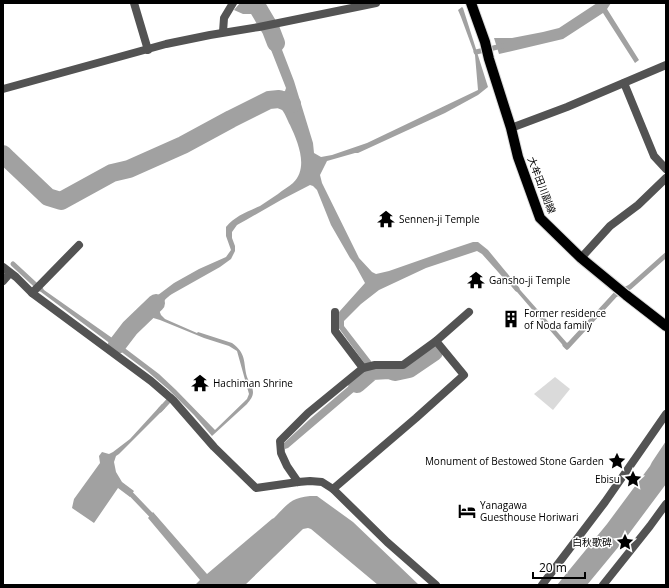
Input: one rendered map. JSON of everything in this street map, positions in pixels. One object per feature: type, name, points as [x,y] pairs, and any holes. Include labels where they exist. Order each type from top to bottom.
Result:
[{"type":"main road","name":"大牟田川副線","points":[[471,3],[485,42],[511,128],[518,157],[540,218],[581,258],[666,326]]},
{"type":"street","points":[[134,3],[148,50]]},
{"type":"street","points":[[223,32],[224,18],[233,3]]},
{"type":"street","points":[[3,89],[166,44],[376,3]]},
{"type":"street","points":[[511,128],[566,107],[666,65]]},
{"type":"street","points":[[624,83],[654,156],[666,170]]},
{"type":"street","points":[[581,258],[610,226],[638,205],[666,178]]},
{"type":"street","points":[[32,293],[80,245]]},
{"type":"street","points":[[3,267],[32,293],[151,381],[171,399],[214,447],[256,488],[298,482],[322,482],[333,489],[387,542],[436,585]]},
{"type":"street","points":[[3,281],[10,273]]},
{"type":"street","points":[[335,312],[336,331],[364,368]]},
{"type":"street","points":[[298,482],[287,466],[281,453],[280,441],[308,413],[364,368],[375,365],[403,365],[436,341],[469,312]]},
{"type":"street","points":[[333,489],[416,418],[464,374],[436,341]]},
{"type":"street","points":[[542,585],[605,502],[666,414]]},
{"type":"street","points":[[603,585],[666,504]]},
{"type":"shaded area","points":[[240,3],[258,3],[266,16],[243,14],[234,10]]},
{"type":"shaded area","points":[[597,3],[611,3],[607,9],[639,60],[635,63],[603,13],[563,39],[499,54],[494,38],[512,38],[559,28]]},
{"type":"shaded area","points":[[462,7],[488,87],[478,95],[445,113],[358,153],[327,161],[320,175],[322,183],[359,258],[372,272],[376,274],[389,271],[473,242],[478,242],[488,250],[511,278],[507,282],[482,254],[477,251],[426,268],[379,290],[361,304],[344,321],[344,326],[371,361],[374,370],[377,371],[376,373],[288,448],[285,449],[284,443],[310,419],[367,372],[365,364],[338,327],[339,312],[365,283],[331,225],[317,190],[313,186],[310,185],[237,225],[232,232],[235,251],[231,259],[220,267],[172,294],[160,307],[159,310],[161,315],[165,319],[197,333],[198,332],[232,343],[237,347],[244,358],[247,377],[253,390],[251,398],[247,404],[212,436],[194,415],[168,389],[147,371],[41,292],[38,288],[41,285],[44,290],[115,340],[117,345],[123,344],[122,346],[159,374],[215,430],[247,399],[249,394],[237,351],[229,346],[204,338],[160,320],[144,317],[140,320],[137,317],[144,312],[158,295],[174,283],[199,269],[226,257],[231,250],[226,236],[226,227],[237,217],[260,206],[278,194],[298,177],[301,163],[299,147],[283,111],[278,106],[271,104],[269,97],[285,91],[286,88],[264,32],[274,29],[294,81],[313,143],[314,153],[321,157],[332,155],[367,143],[478,90],[475,55],[458,10]]},
{"type":"shaded area","points":[[514,283],[567,343],[569,342],[570,344],[567,350],[511,285]]},
{"type":"shaded area","points":[[555,377],[570,389],[553,410],[534,394]]},
{"type":"shaded area","points":[[162,404],[165,408],[116,456],[114,462],[116,472],[122,482],[134,491],[130,497],[118,488],[94,523],[72,508],[74,499],[100,463],[99,456],[102,452],[109,454],[130,439]]},
{"type":"shaded area","points":[[666,441],[666,484],[625,539],[587,585],[557,585],[607,524],[650,466]]},
{"type":"shaded area","points":[[317,496],[353,522],[419,585],[378,585],[308,528],[303,529],[245,585],[195,585],[200,580],[148,518],[153,512],[207,574],[274,518],[289,503],[298,498]]},
{"type":"waterway","points":[[255,3],[271,30],[276,43]]},
{"type":"waterway","points":[[476,52],[502,46]]},
{"type":"waterway","points":[[3,154],[48,197],[61,201],[112,173],[129,169],[183,145],[269,100],[279,99],[292,104]]},
{"type":"waterway","points":[[565,345],[567,347],[615,295],[630,287],[666,255]]},
{"type":"waterway","points":[[13,264],[40,289]]},
{"type":"waterway","points":[[505,275],[517,289]]},
{"type":"waterway","points":[[117,345],[130,328],[156,303]]},
{"type":"waterway","points":[[357,384],[372,371],[389,370],[395,372],[409,369],[434,352]]},
{"type":"waterway","points":[[160,410],[172,397]]},
{"type":"waterway","points":[[132,495],[155,519]]},
{"type":"place","name":"Sennen-ji Temple","points":[[386,219]]},
{"type":"place","name":"Gansho-ji Temple","points":[[476,280]]},
{"type":"place","name":"Former residence of Noda family","points":[[511,319]]},
{"type":"place","name":"Hachiman Shrine","points":[[200,383]]},
{"type":"place","name":"Monument of Bestowed Stone Garden","points":[[617,461]]},
{"type":"place","name":"Ebisu","points":[[633,479]]},
{"type":"place","name":"Yanagawa Guesthouse Horiwari","points":[[467,511]]},
{"type":"place","name":"白秋歌碑","points":[[625,542]]}]
